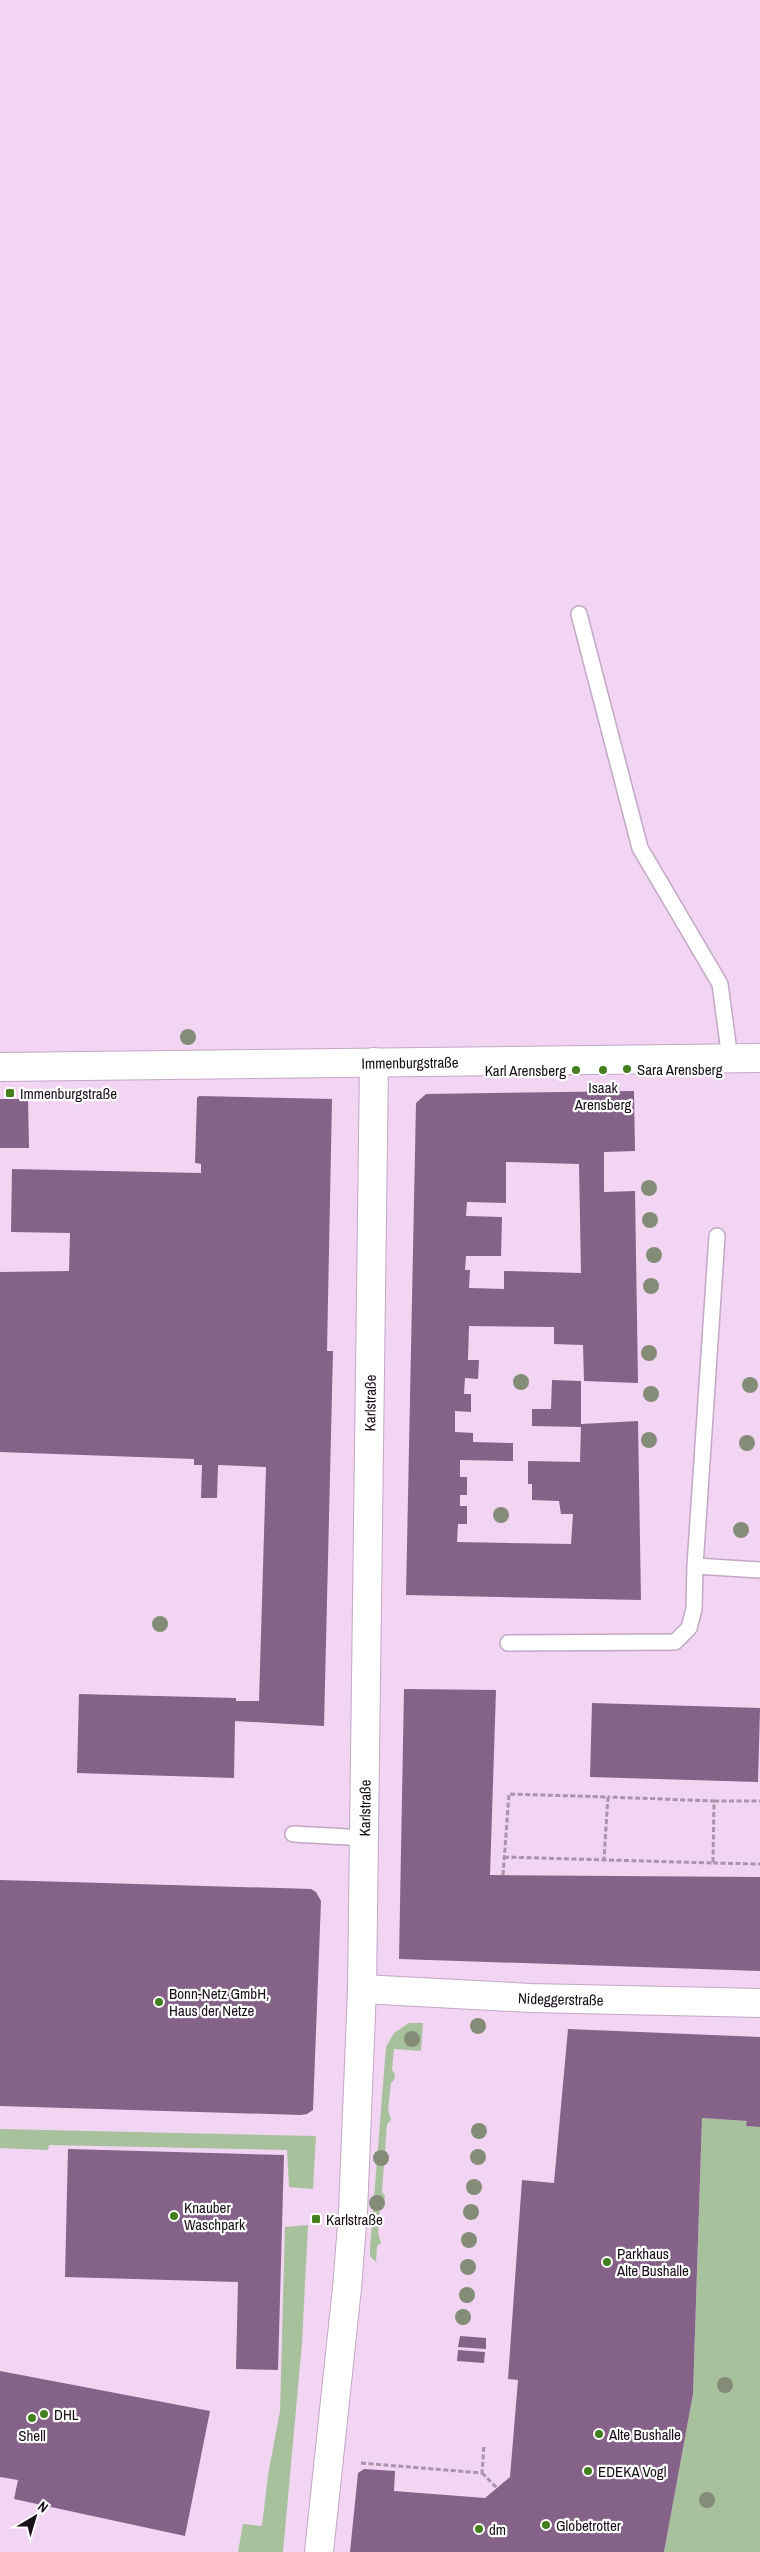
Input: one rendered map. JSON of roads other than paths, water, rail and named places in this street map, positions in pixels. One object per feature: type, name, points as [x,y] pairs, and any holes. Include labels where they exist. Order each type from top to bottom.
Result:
[{"type":"street","name":"Immenburgstraße","points":[[0,1066],[760,1058]]},
{"type":"street","name":"Karlstraße","points":[[319,2552],[347,2288],[353,2212],[362,1989],[366,1838],[374,1062]]},
{"type":"street","name":"Nideggerstraße","points":[[362,1989],[531,1998],[760,2003]]},
{"type":"lane","points":[[579,614],[640,848],[720,984],[730,1059]]},
{"type":"lane","points":[[508,1643],[675,1642],[689,1628],[694,1609],[695,1566],[717,1236]]},
{"type":"lane","points":[[695,1566],[760,1570]]},
{"type":"lane","points":[[293,1834],[366,1838]]},
{"type":"place","name":"Sara Arensberg","points":[[627,1069]]},
{"type":"place","name":"Karl Arensberg","points":[[576,1070]]},
{"type":"place","name":"Isaak Arensberg","points":[[603,1070]]},
{"type":"place","name":"Immenburgstraße","points":[[10,1093]]},
{"type":"place","name":"Bonn-Netz GmbH, Haus der Netze","points":[[159,2002]]},
{"type":"place","name":"Knauber Waschpark","points":[[174,2216]]},
{"type":"place","name":"Karlstraße","points":[[316,2219]]},
{"type":"place","name":"Parkhaus Alte Bushalle","points":[[607,2262]]},
{"type":"place","name":"DHL","points":[[44,2414]]},
{"type":"place","name":"Shell","points":[[32,2418]]},
{"type":"place","name":"Alte Bushalle","points":[[599,2434]]},
{"type":"place","name":"EDEKA Vogl","points":[[588,2471]]},
{"type":"place","name":"Globetrotter","points":[[546,2525]]},
{"type":"place","name":"dm","points":[[479,2529]]}]
